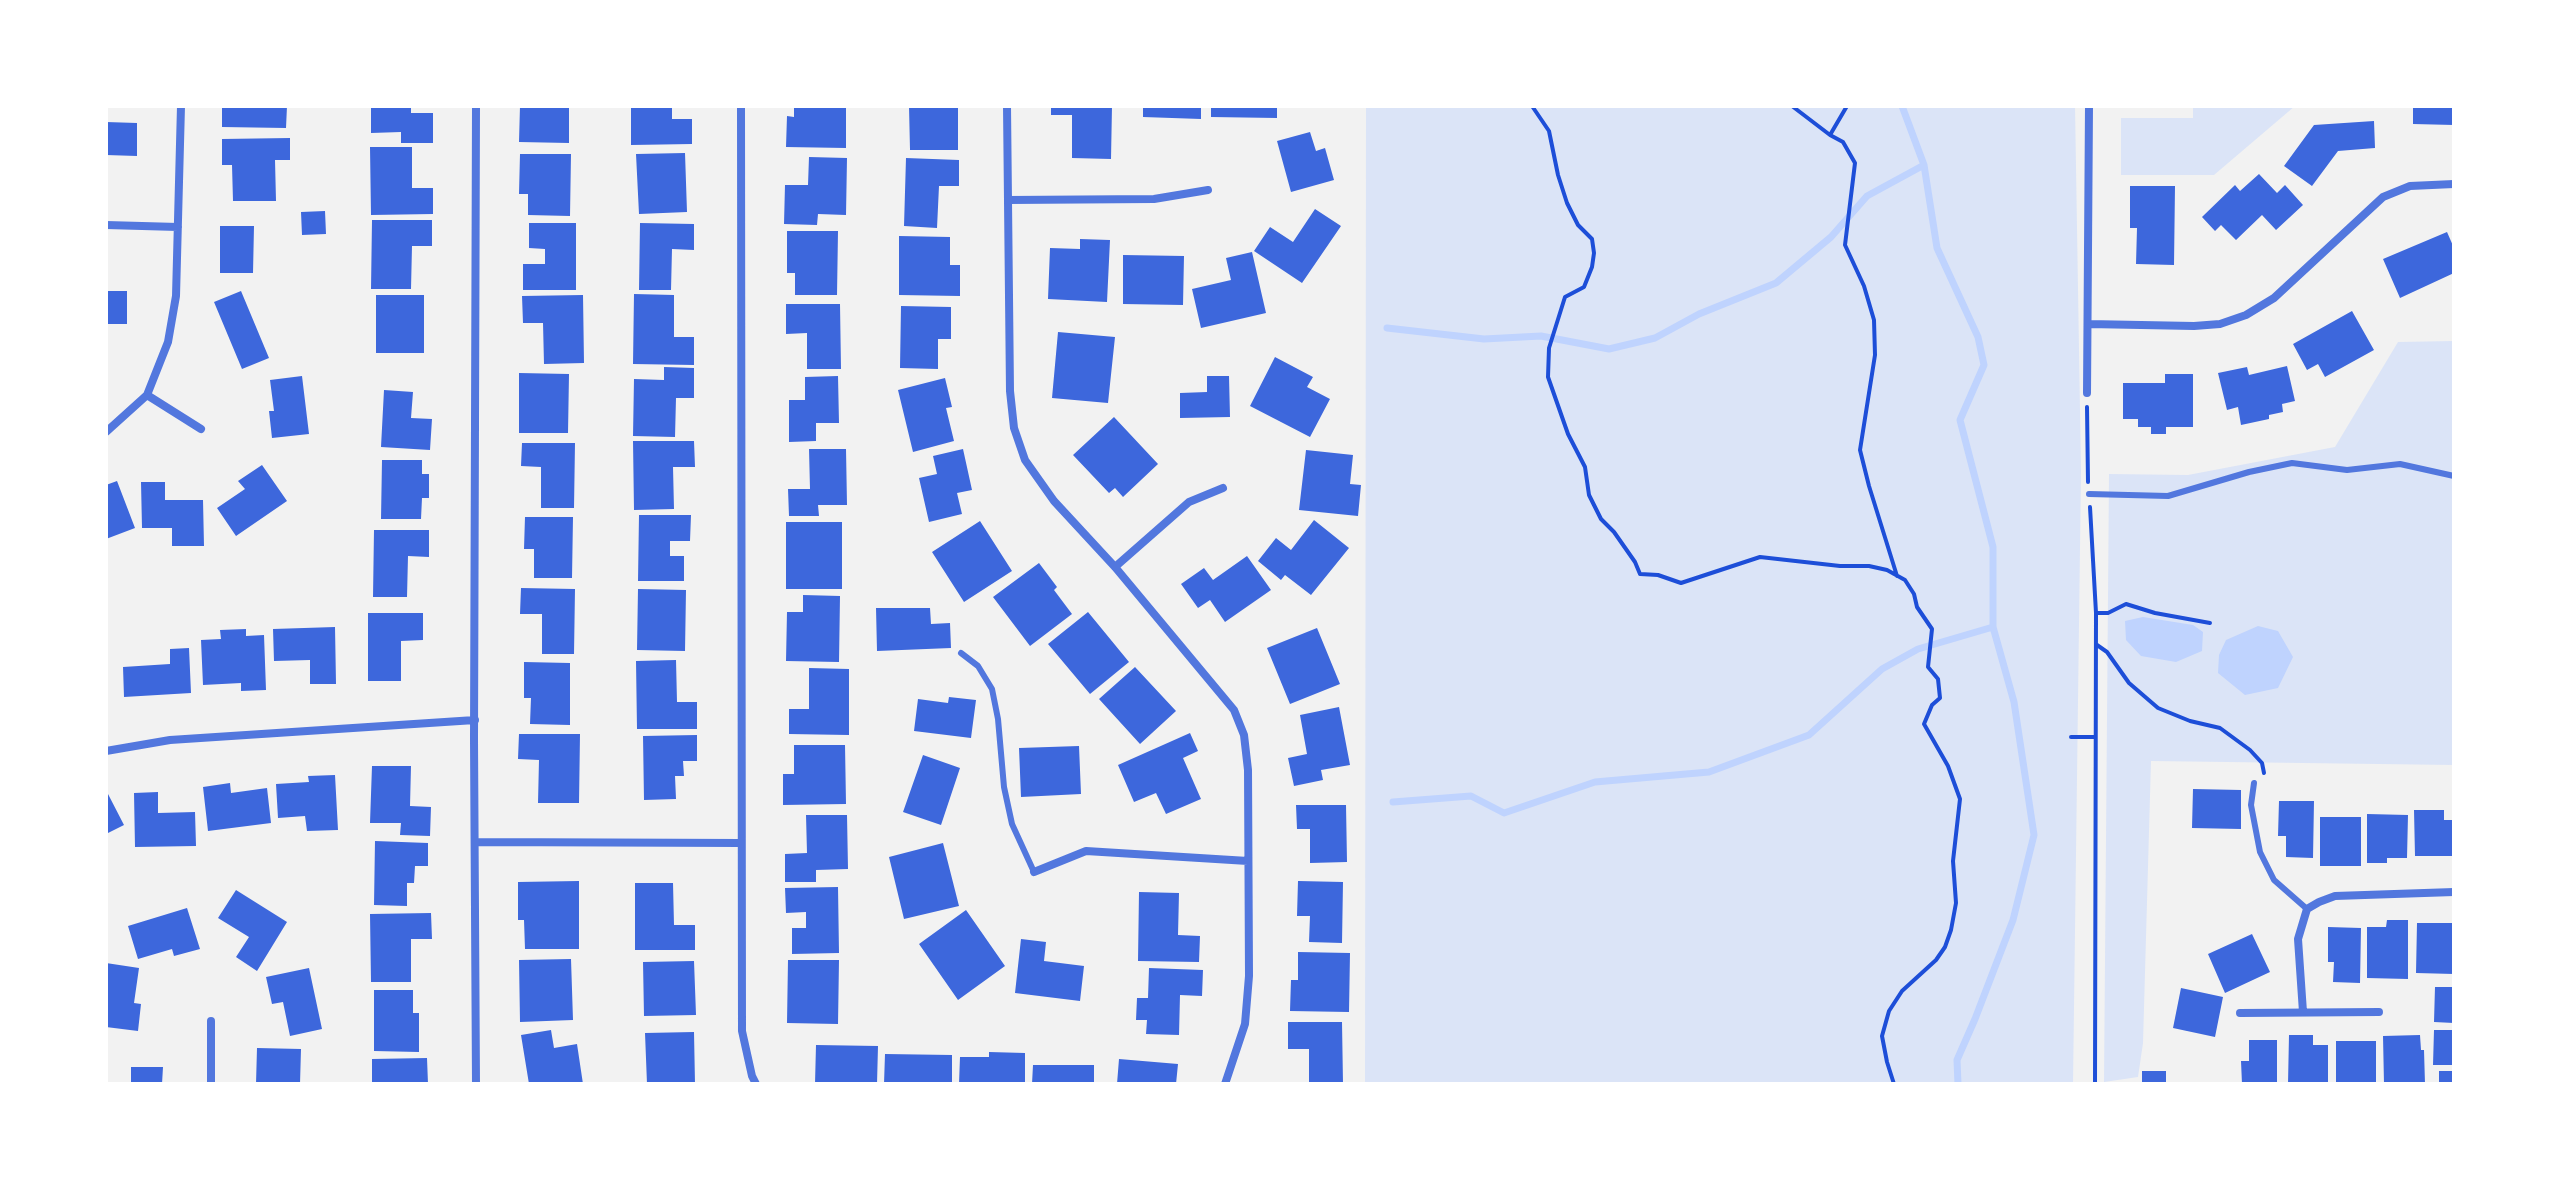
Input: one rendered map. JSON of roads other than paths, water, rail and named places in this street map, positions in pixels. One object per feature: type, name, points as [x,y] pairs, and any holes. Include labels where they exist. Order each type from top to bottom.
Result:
[{"type":"street","points":[[106,432],[147,395],[168,342],[176,296],[181,106]]},
{"type":"street","points":[[476,106],[476,1084]]},
{"type":"street","points":[[741,106],[742,1031],[754,1080]]},
{"type":"street","points":[[1007,106],[1010,391],[1014,428],[1025,460],[1054,501],[1115,567],[1234,710],[1244,735],[1248,770],[1249,976],[1245,1024],[1225,1084]]},
{"type":"street","points":[[2087,393],[2089,106]]},
{"type":"street","points":[[2088,324],[2194,326],[2220,324],[2246,315],[2274,298],[2383,197],[2410,186],[2454,184]]},
{"type":"street","points":[[1008,200],[1154,199],[1208,190]]},
{"type":"street","points":[[106,225],[178,227]]},
{"type":"street","points":[[147,395],[201,429]]},
{"type":"street","points":[[1115,567],[1189,502],[1223,488]]},
{"type":"street","points":[[106,751],[170,740],[475,720]]},
{"type":"street","points":[[475,842],[740,843]]},
{"type":"street","points":[[1034,872],[1086,851],[1248,861]]},
{"type":"street","points":[[2303,1012],[2298,939],[2307,909],[2335,896],[2454,892]]},
{"type":"street","points":[[2240,1013],[2379,1012]]},
{"type":"street","points":[[211,1021],[211,1084]]},
{"type":"lane","points":[[2089,494],[2168,496],[2292,463],[2347,470],[2400,464],[2454,476]]},
{"type":"lane","points":[[961,653],[978,666],[992,689],[1004,787],[1012,824],[1034,872]]},
{"type":"lane","points":[[2254,783],[2251,805],[2260,852],[2274,880],[2307,909]]},
{"type":"water","points":[[2143,617],[2193,625],[2203,632],[2202,651],[2176,662],[2141,656],[2126,640],[2125,621]]},
{"type":"water","points":[[2258,626],[2278,631],[2293,657],[2278,688],[2245,695],[2218,673],[2219,655],[2226,640]]},
{"type":"waterway","points":[[1393,802],[1471,796],[1504,813],[1595,782],[1709,772],[1809,735],[1882,669],[1918,649],[1993,627],[1993,547],[1960,420],[1984,365],[1978,337],[1937,248],[1924,165],[1902,106]]},
{"type":"waterway","points":[[1387,328],[1484,339],[1541,336],[1609,349],[1655,338],[1699,314],[1776,283],[1831,237],[1867,196],[1924,165]]},
{"type":"waterway","points":[[1958,1084],[1957,1060],[2013,920],[2034,835],[2014,702],[1993,627]]}]
